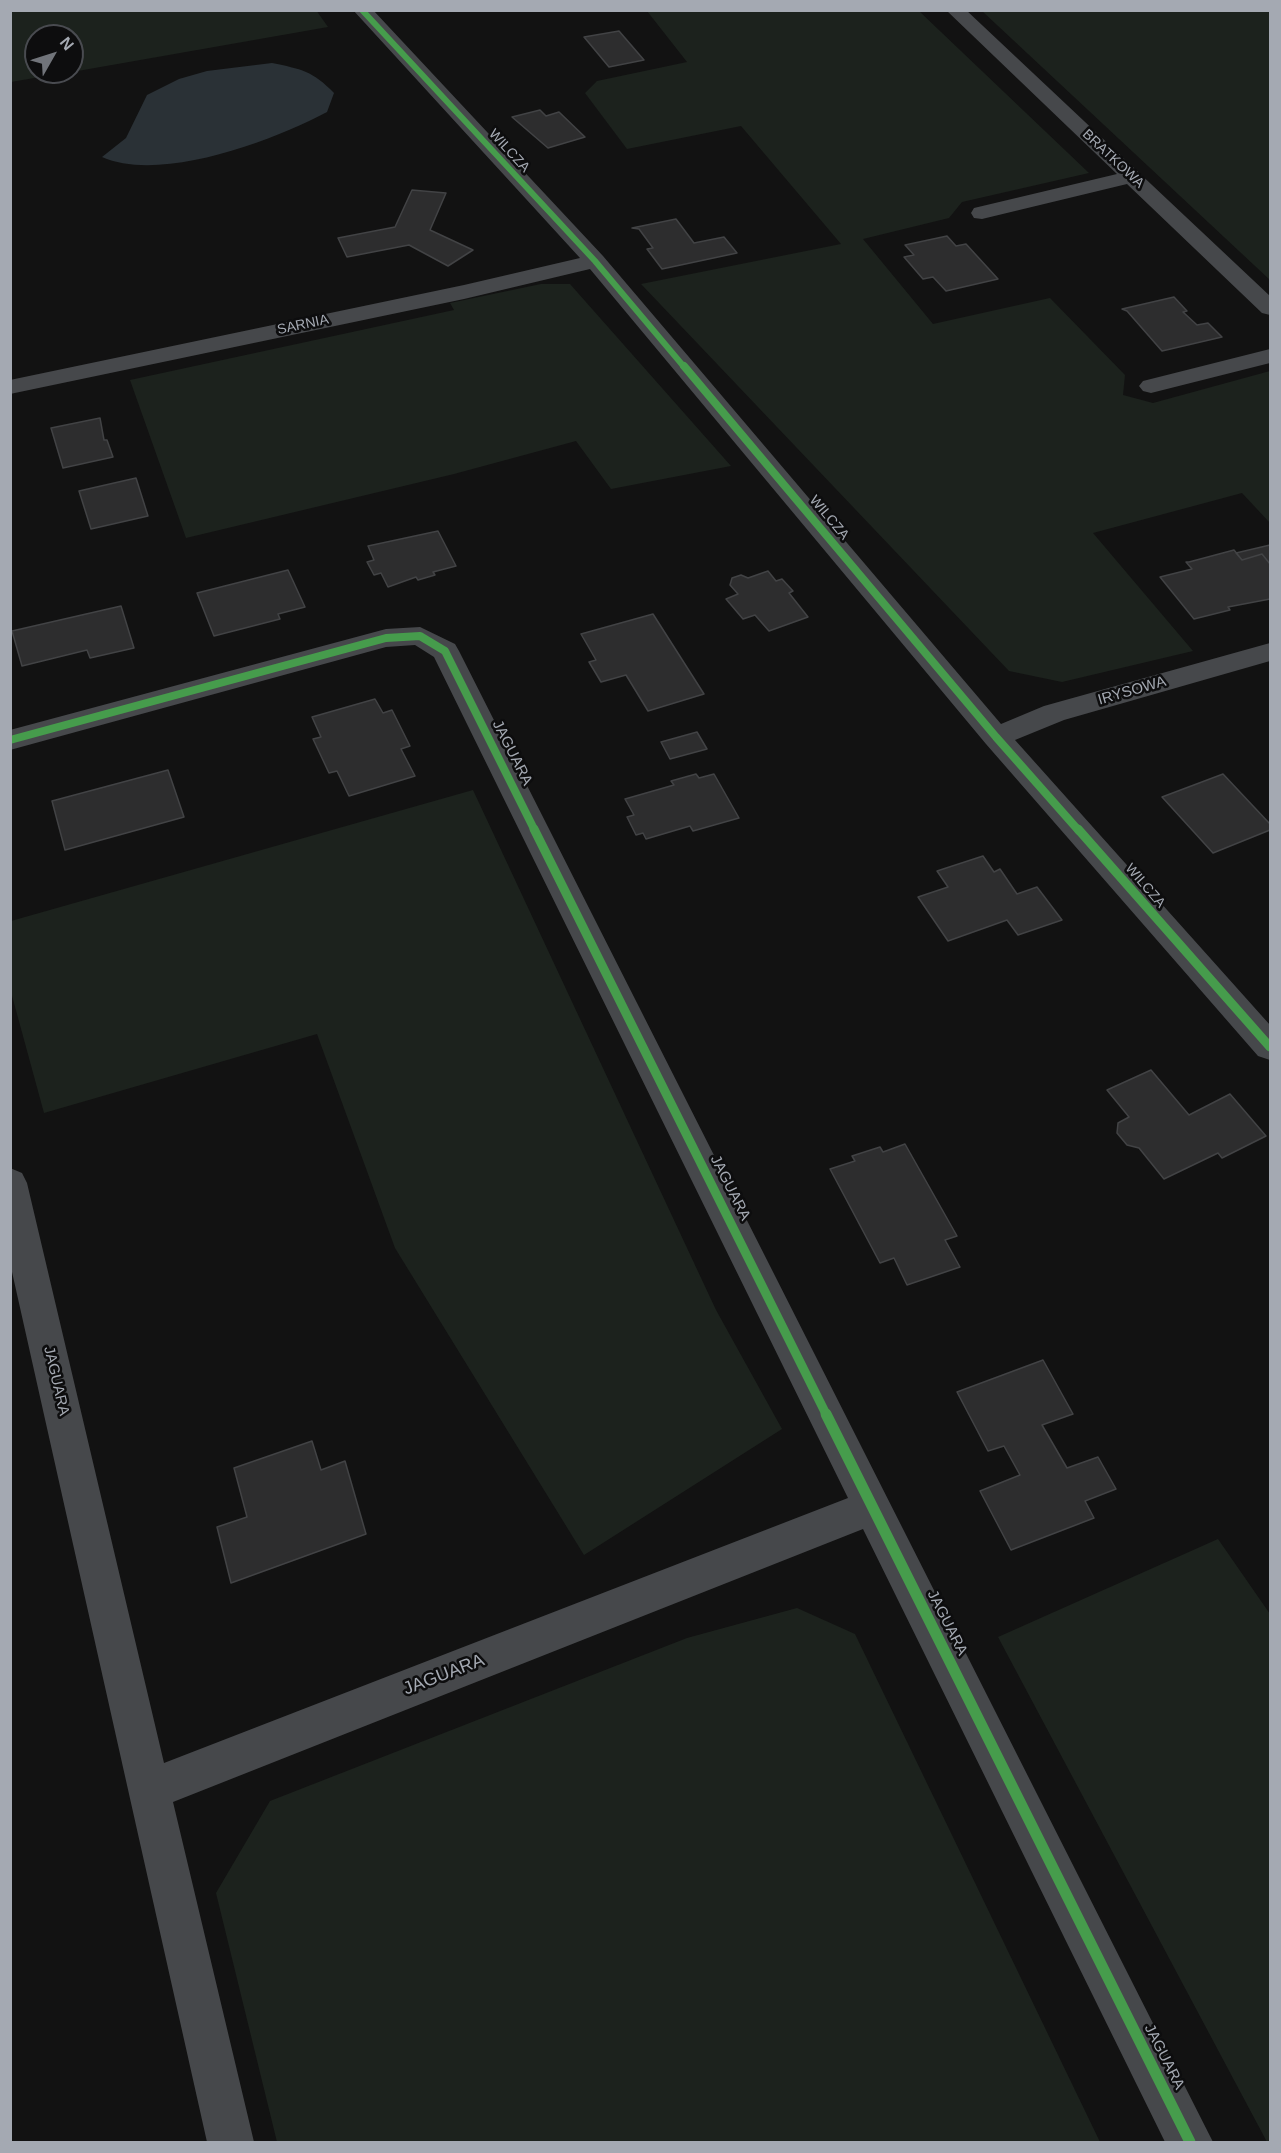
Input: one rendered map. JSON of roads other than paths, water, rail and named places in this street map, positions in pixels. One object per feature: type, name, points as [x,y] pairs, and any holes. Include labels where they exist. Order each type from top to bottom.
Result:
[{"type":"street","name":"WILCZA","points":[[362,10],[595,261],[996,737],[1270,1047]]},
{"type":"street","name":"BRATKOWA","points":[[956,10],[1270,308]]},
{"type":"street","points":[[982,213],[1132,177]]},
{"type":"street","name":"SARNIA","points":[[10,387],[452,294],[595,261]]},
{"type":"street","points":[[1151,386],[1270,356]]},
{"type":"street","name":"JAGUARA","points":[[10,740],[387,638],[420,636],[445,651],[1190,2142]]},
{"type":"street","name":"IRYSOWA","points":[[996,737],[1054,713],[1270,652]]},
{"type":"street","name":"JAGUARA","points":[[10,1183],[230,2142]]},
{"type":"street","name":"JAGUARA","points":[[150,1790],[872,1508]]}]
